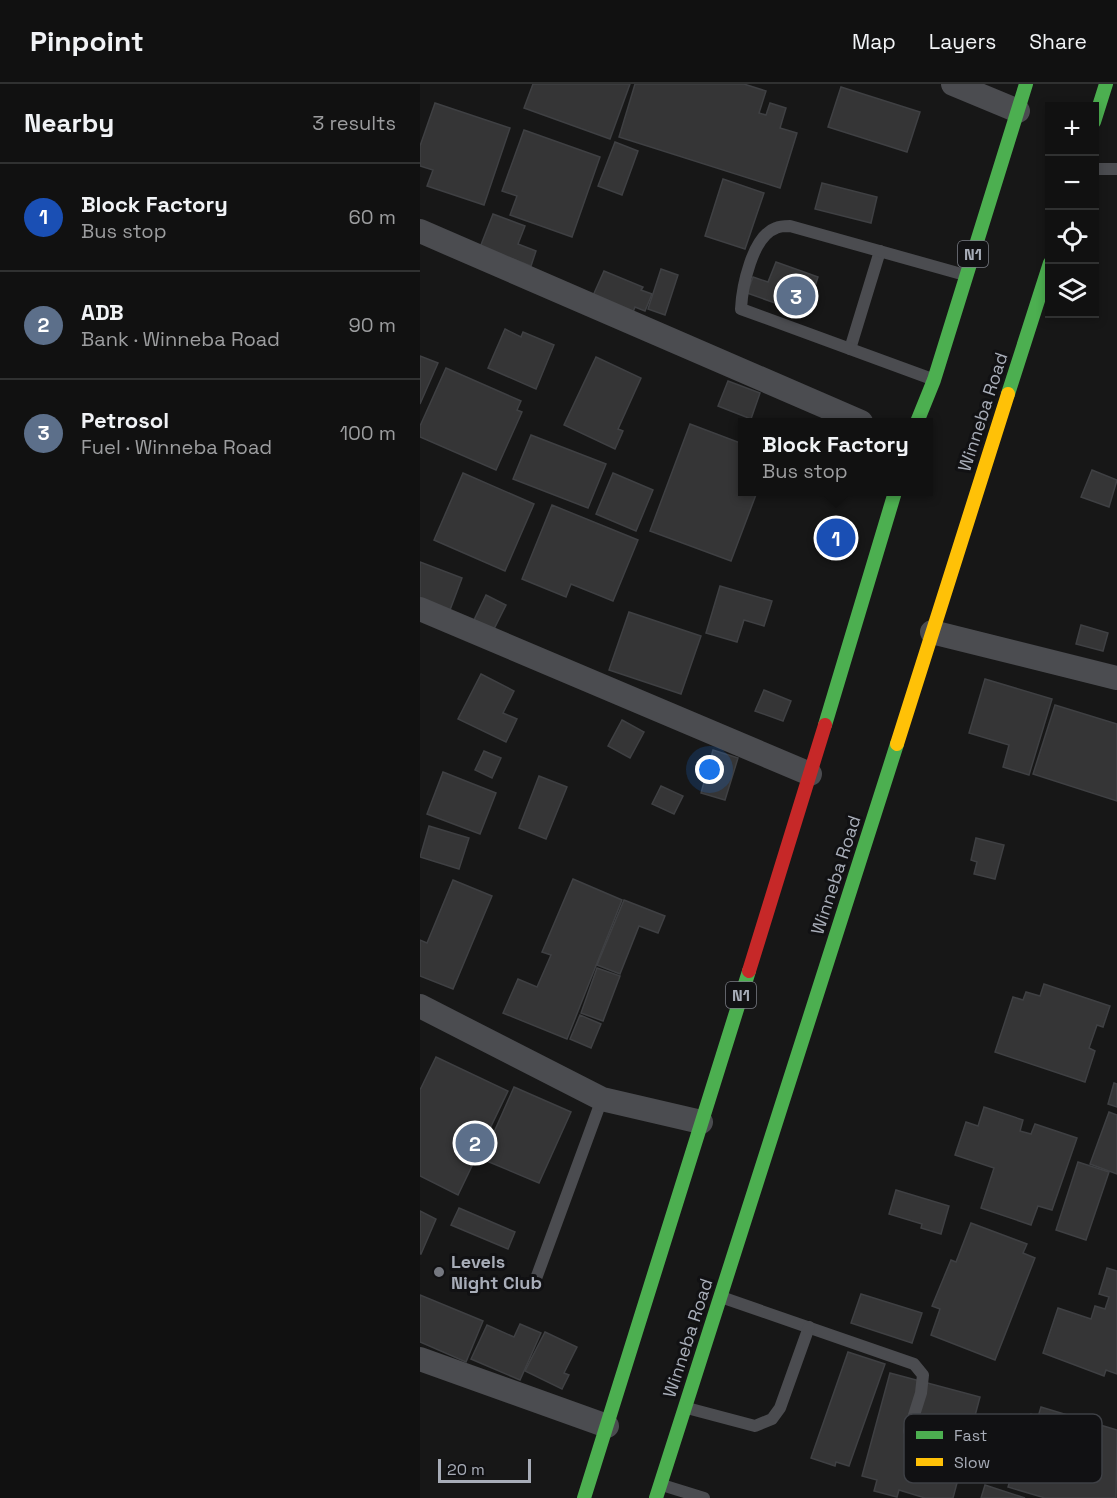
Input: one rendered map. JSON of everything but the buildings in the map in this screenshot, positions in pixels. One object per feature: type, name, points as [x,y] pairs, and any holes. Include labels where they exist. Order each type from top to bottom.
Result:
[{"type":"highway","name":"N1","points":[[919,418],[934,380],[1026,84]]},
{"type":"highway","points":[[1099,108],[1106,84]]},
{"type":"highway","name":"Winneba Road","points":[[656,1498],[1045,280]]},
{"type":"highway","name":"N1","points":[[584,1498],[810,774],[894,496]]},
{"type":"street","points":[[953,84],[1018,111]]},
{"type":"street","points":[[420,231],[850,418]]},
{"type":"street","points":[[420,609],[810,774]]},
{"type":"street","points":[[932,632],[1117,678]]},
{"type":"street","points":[[420,1006],[602,1099],[701,1122]]},
{"type":"street","points":[[420,1359],[607,1426]]},
{"type":"lane","points":[[1099,170],[1117,169]]},
{"type":"lane","points":[[934,380],[741,309],[742,283],[762,238],[774,228],[790,226],[966,275]]},
{"type":"lane","points":[[850,349],[880,251]]},
{"type":"lane","points":[[534,1284],[602,1099]]},
{"type":"lane","points":[[720,1296],[914,1364],[923,1376],[921,1393],[914,1414]]},
{"type":"lane","points":[[685,1408],[755,1426],[772,1419],[780,1408],[809,1327]]},
{"type":"lane","points":[[660,1484],[704,1498]]},
{"type":"traffic: fast","points":[[919,418],[934,380],[1026,84]]},
{"type":"traffic: fast","points":[[1099,106],[1106,84]]},
{"type":"traffic: fast","points":[[1008,394],[1050,264]]},
{"type":"traffic: fast","points":[[825,725],[894,496]]},
{"type":"traffic: fast","points":[[656,1498],[897,744]]},
{"type":"traffic: fast","points":[[584,1498],[749,971]]},
{"type":"traffic: slow","points":[[897,744],[1008,394]]},
{"type":"traffic: jam","points":[[749,971],[825,725]]},
{"type":"place","name":"Petrosol","points":[[796,296]]},
{"type":"place","name":"Block Factory","points":[[836,538]]},
{"type":"place","name":"ADB","points":[[475,1143]]},
{"type":"place","name":"Levels Night Club","points":[[439,1272]]}]
